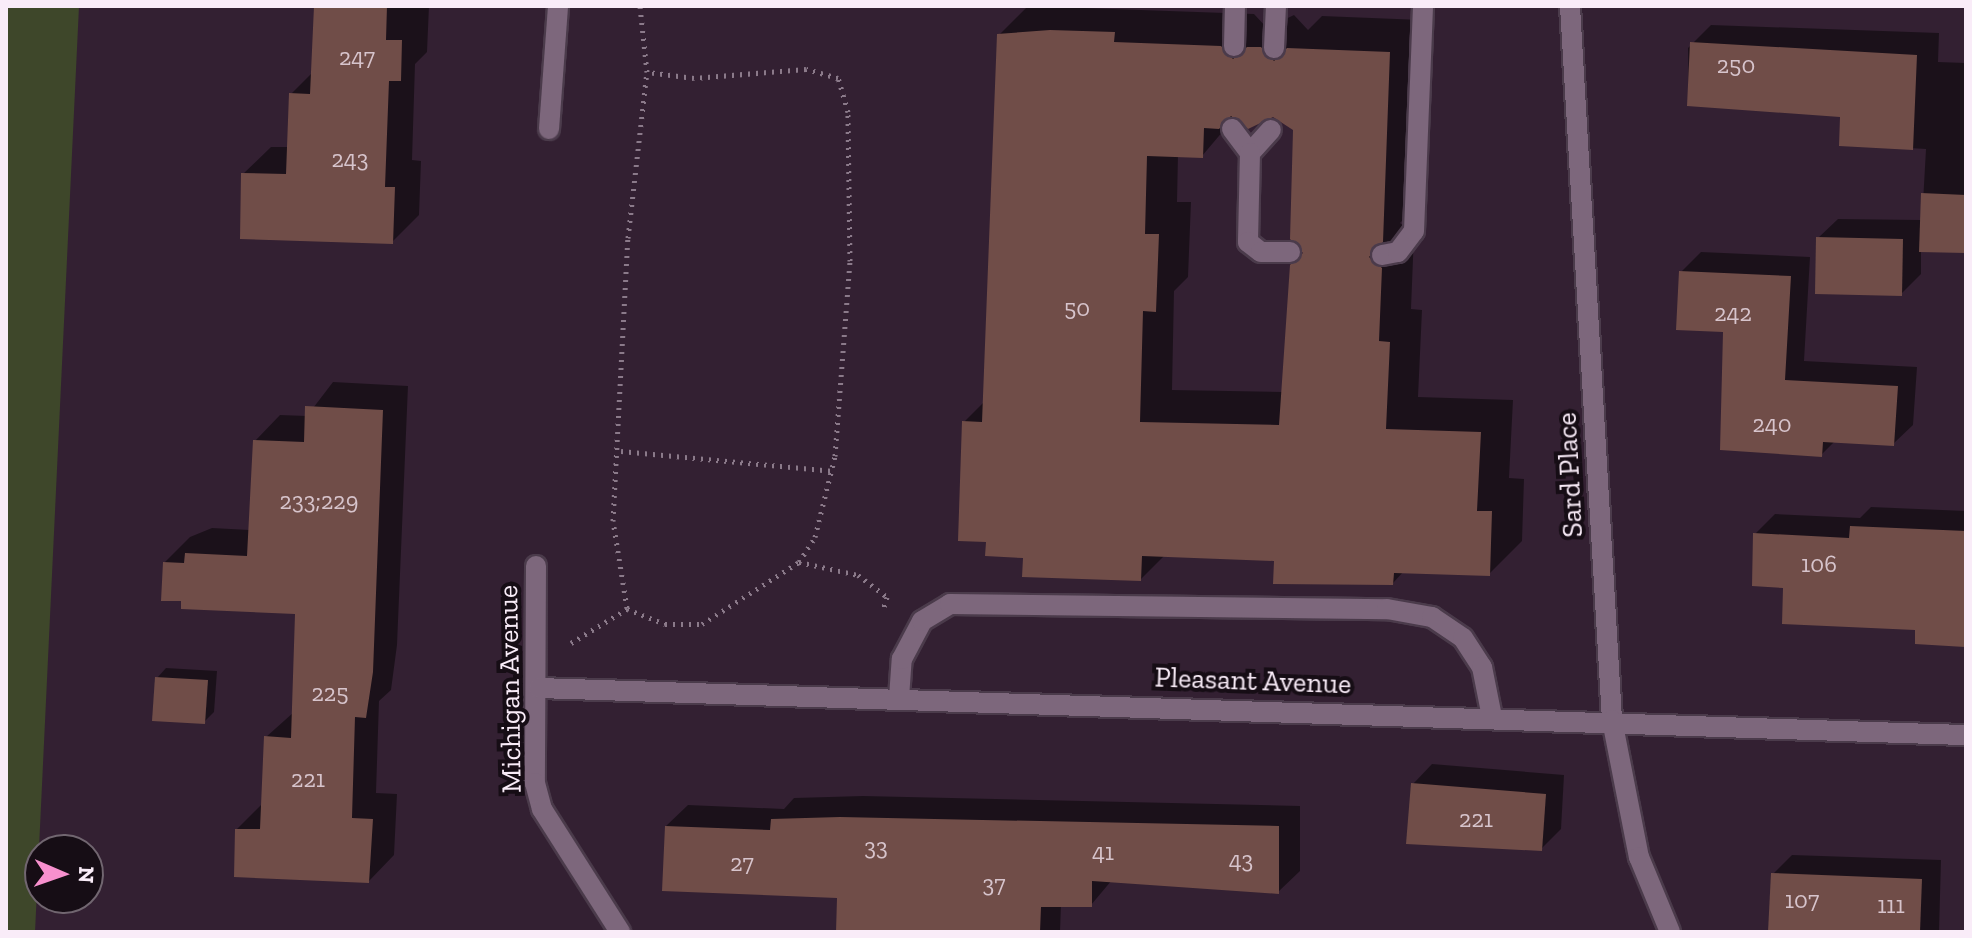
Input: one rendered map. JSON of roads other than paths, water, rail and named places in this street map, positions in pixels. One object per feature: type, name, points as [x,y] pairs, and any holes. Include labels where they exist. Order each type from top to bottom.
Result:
[{"type":"street","points":[[549,129],[558,6]]},
{"type":"street","points":[[1234,46],[1235,6]]},
{"type":"street","points":[[1274,48],[1276,6]]},
{"type":"street","points":[[1382,255],[1398,252],[1414,231],[1423,6]]},
{"type":"street","name":"Sard Place","points":[[1570,6],[1612,720],[1639,857],[1670,932]]},
{"type":"street","points":[[1232,129],[1250,153],[1248,242],[1261,252],[1290,252]]},
{"type":"street","points":[[1250,153],[1271,130]]},
{"type":"street","name":"Michigan Avenue","points":[[536,566],[539,688],[535,783],[542,809],[620,932]]},
{"type":"street","points":[[899,698],[909,646],[922,621],[950,604],[1387,609],[1432,617],[1463,638],[1482,667],[1492,717]]},
{"type":"street","name":"Pleasant Avenue","points":[[539,688],[1612,720],[1966,735]]}]
